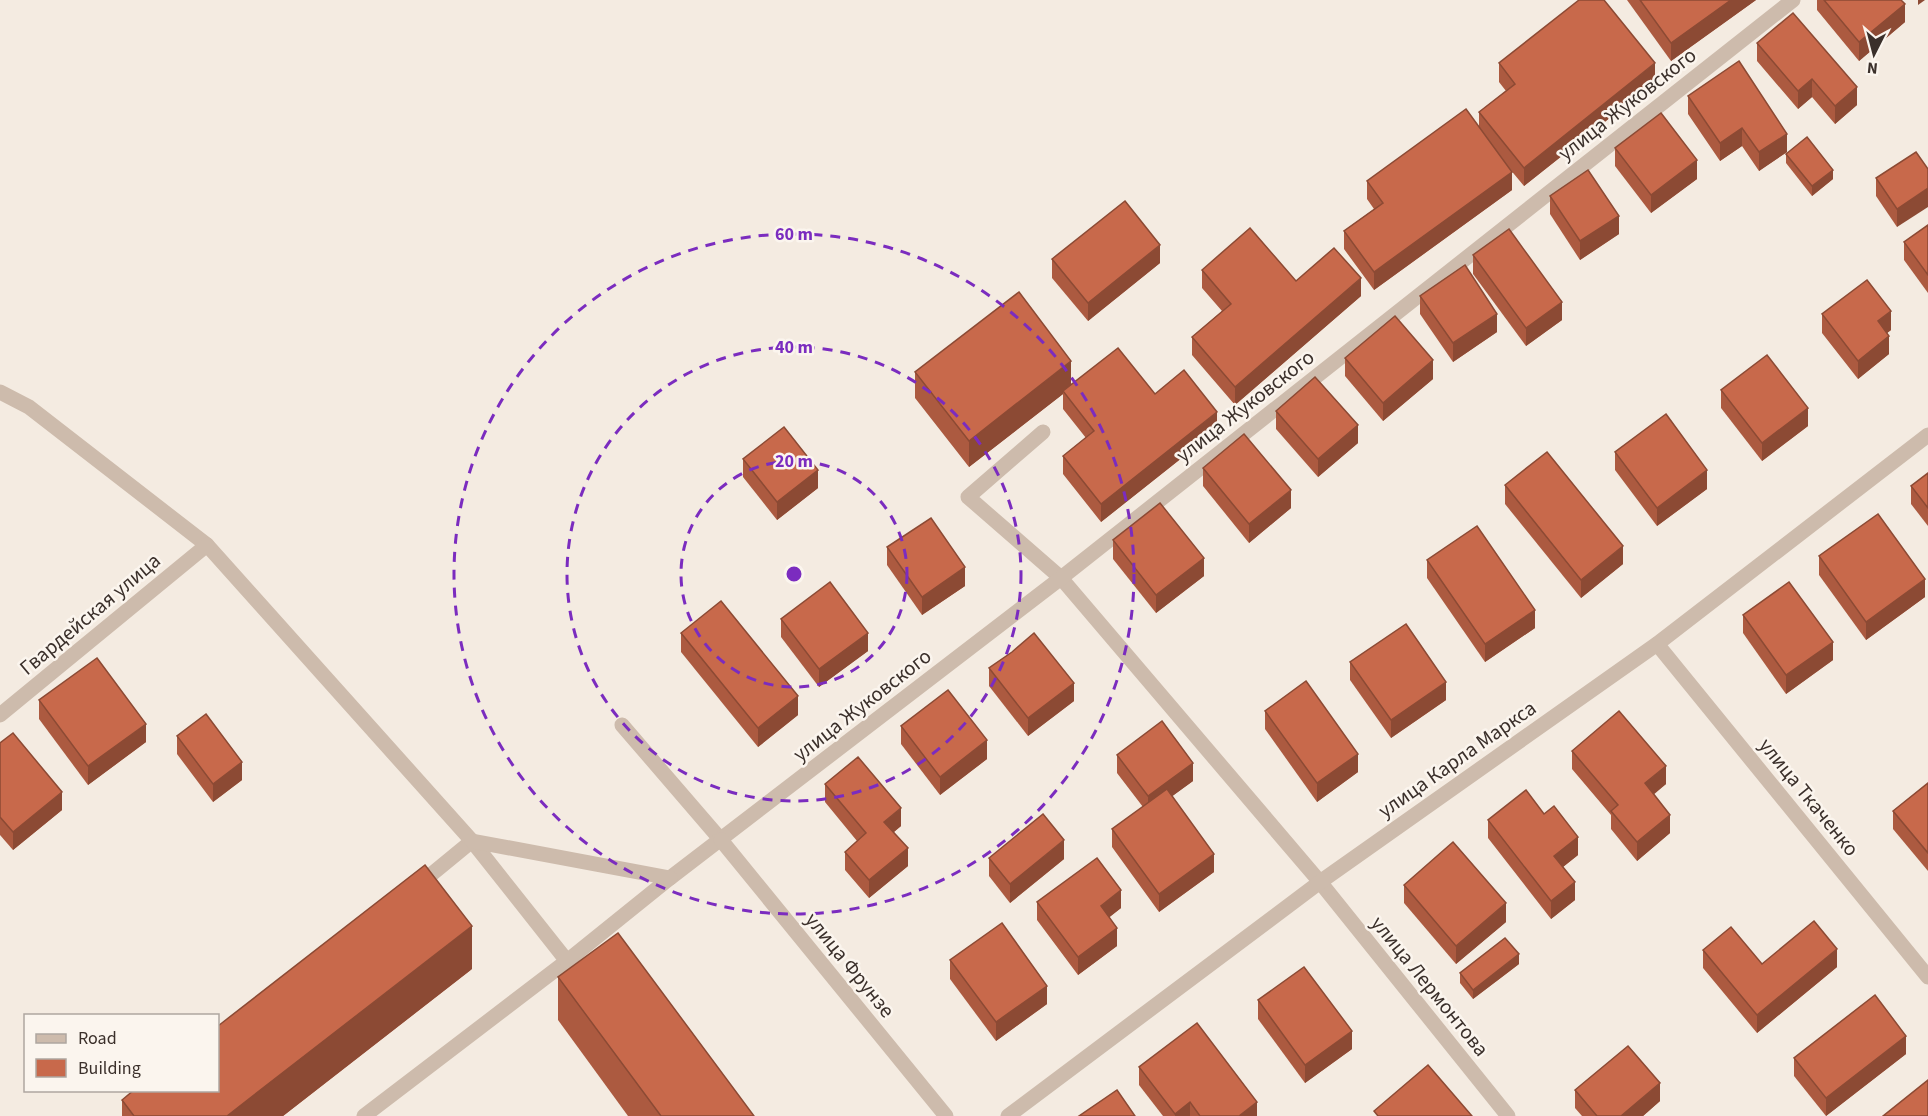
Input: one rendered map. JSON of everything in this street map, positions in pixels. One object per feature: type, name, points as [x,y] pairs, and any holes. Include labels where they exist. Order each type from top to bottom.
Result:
[{"type":"street","name":"улица Жуковского","points":[[364,1116],[1061,578],[1793,0]]},
{"type":"street","points":[[0,392],[29,407],[207,545],[472,842],[567,961]]},
{"type":"street","name":"улица Лермонтова","points":[[1043,432],[969,496],[1061,578],[1320,882],[1508,1116]]},
{"type":"street","name":"улица Карла Маркса","points":[[1008,1116],[1320,882],[1657,644],[1928,435]]},
{"type":"street","name":"Гвардейская улица","points":[[0,715],[207,545]]},
{"type":"street","name":"улица Ткаченко","points":[[1657,644],[1928,977]]},
{"type":"street","name":"улица Фрунзе","points":[[622,725],[721,840],[946,1116]]},
{"type":"street","points":[[408,893],[472,842],[670,878]]},
{"type":"building","points":[[1579,0],[1604,0],[1655,63],[1524,168],[1479,112],[1515,84],[1499,63]]},
{"type":"building","points":[[1640,0],[1731,0],[1671,43]]},
{"type":"building","points":[[1824,0],[1901,0],[1905,4],[1859,42]]},
{"type":"building","points":[[1793,13],[1857,87],[1835,106],[1812,79],[1798,91],[1757,43]]},
{"type":"building","points":[[1739,61],[1787,134],[1759,152],[1742,128],[1720,143],[1688,96]]},
{"type":"building","points":[[1466,109],[1512,172],[1374,272],[1344,231],[1383,203],[1367,181]]},
{"type":"building","points":[[1661,113],[1697,160],[1651,195],[1615,148]]},
{"type":"building","points":[[1807,137],[1833,170],[1812,186],[1786,154]]},
{"type":"building","points":[[1916,152],[1928,169],[1928,188],[1897,209],[1876,178]]},
{"type":"building","points":[[1588,170],[1619,216],[1580,241],[1550,196]]},
{"type":"building","points":[[1125,201],[1160,245],[1088,303],[1052,259]]},
{"type":"building","points":[[1928,225],[1928,275],[1904,242]]},
{"type":"building","points":[[1250,228],[1296,281],[1334,248],[1361,278],[1235,387],[1192,337],[1231,304],[1202,270]]},
{"type":"building","points":[[1509,229],[1562,302],[1526,328],[1473,255]]},
{"type":"building","points":[[1465,265],[1497,314],[1453,343],[1420,296]]},
{"type":"building","points":[[1867,280],[1891,311],[1878,321],[1889,336],[1858,361],[1822,314]]},
{"type":"building","points":[[1019,292],[1071,361],[969,441],[915,372]]},
{"type":"building","points":[[1395,316],[1433,360],[1383,403],[1345,358]]},
{"type":"building","points":[[1118,348],[1155,394],[1184,370],[1217,412],[1101,504],[1063,456],[1094,431],[1063,391]]},
{"type":"building","points":[[1767,355],[1808,408],[1762,443],[1721,390]]},
{"type":"building","points":[[1315,377],[1358,425],[1318,459],[1276,411]]},
{"type":"building","points":[[1666,414],[1707,470],[1657,508],[1615,452]]},
{"type":"building","points":[[784,427],[818,470],[777,502],[743,459]]},
{"type":"building","points":[[1244,434],[1291,490],[1249,524],[1203,468]]},
{"type":"building","points":[[1547,452],[1623,546],[1581,580],[1505,485]]},
{"type":"building","points":[[1928,473],[1928,508],[1911,486]]},
{"type":"building","points":[[1160,503],[1204,558],[1156,595],[1113,540]]},
{"type":"building","points":[[1878,514],[1925,579],[1866,622],[1819,556]]},
{"type":"building","points":[[931,518],[965,567],[922,597],[887,547]]},
{"type":"building","points":[[1477,526],[1535,610],[1485,644],[1427,560]]},
{"type":"building","points":[[830,582],[868,633],[819,669],[781,619]]},
{"type":"building","points":[[1789,582],[1833,642],[1786,675],[1743,615]]},
{"type":"building","points":[[721,601],[798,696],[758,728],[681,633]]},
{"type":"building","points":[[1406,624],[1446,682],[1391,720],[1350,662]]},
{"type":"building","points":[[1034,633],[1074,683],[1028,718],[989,668]]},
{"type":"building","points":[[97,658],[146,724],[88,766],[39,700]]},
{"type":"building","points":[[1306,681],[1358,754],[1317,783],[1265,711]]},
{"type":"building","points":[[948,690],[987,740],[940,777],[901,726]]},
{"type":"building","points":[[1619,711],[1666,766],[1645,783],[1670,815],[1637,842],[1611,811],[1618,805],[1572,751]]},
{"type":"building","points":[[206,714],[242,762],[213,784],[177,736]]},
{"type":"building","points":[[1162,721],[1193,763],[1148,796],[1117,755]]},
{"type":"building","points":[[13,733],[62,792],[13,832],[0,817],[0,743]]},
{"type":"building","points":[[858,757],[901,808],[884,822],[908,848],[869,880],[845,852],[866,833],[825,784]]},
{"type":"building","points":[[1928,783],[1928,853],[1893,811]]},
{"type":"building","points":[[1167,789],[1214,854],[1159,894],[1112,829]]},
{"type":"building","points":[[1526,790],[1544,814],[1554,806],[1578,837],[1554,856],[1575,882],[1551,901],[1488,820]]},
{"type":"building","points":[[1043,814],[1064,840],[1010,884],[989,858]]},
{"type":"building","points":[[1453,842],[1506,903],[1456,946],[1404,885]]},
{"type":"building","points":[[1097,858],[1121,890],[1101,906],[1117,928],[1078,957],[1037,902]]},
{"type":"building","points":[[425,865],[472,926],[227,1116],[134,1116],[122,1100],[132,1092],[219,1092],[219,1025]]},
{"type":"building","points":[[1814,921],[1837,949],[1757,1015],[1703,950],[1731,927],[1762,964]]},
{"type":"building","points":[[1002,923],[1047,986],[996,1022],[950,960]]},
{"type":"building","points":[[618,933],[754,1116],[661,1116],[558,977]]},
{"type":"building","points":[[1505,938],[1519,954],[1473,990],[1460,973]]},
{"type":"building","points":[[1304,967],[1352,1031],[1305,1065],[1258,1000]]},
{"type":"building","points":[[1875,995],[1906,1036],[1826,1098],[1794,1058]]},
{"type":"building","points":[[1197,1023],[1257,1102],[1239,1116],[1200,1116],[1190,1102],[1175,1114],[1139,1067]]},
{"type":"building","points":[[1628,1046],[1660,1083],[1621,1116],[1597,1116],[1575,1090]]},
{"type":"building","points":[[1428,1065],[1472,1116],[1378,1116],[1374,1111]]},
{"type":"building","points":[[1928,1080],[1928,1116],[1883,1116]]},
{"type":"building","points":[[1117,1090],[1135,1116],[1079,1116]]}]
